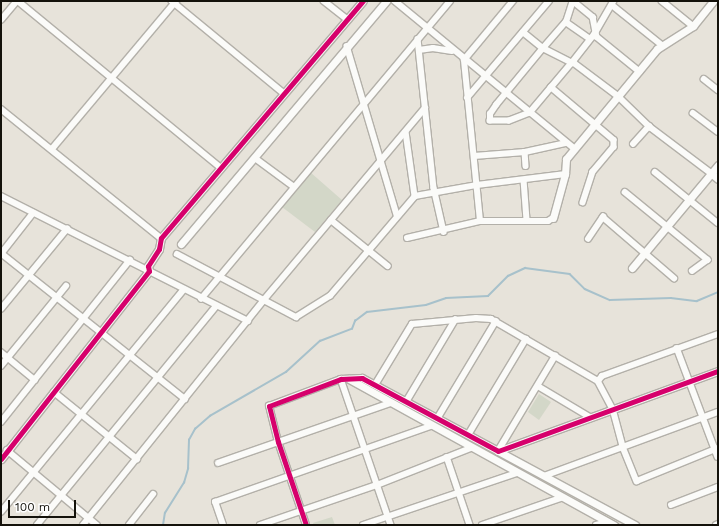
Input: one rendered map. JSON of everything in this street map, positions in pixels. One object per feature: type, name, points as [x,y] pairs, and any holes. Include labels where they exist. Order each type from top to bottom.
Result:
[{"type":"street","points":[[1,20],[18,1],[222,168]]},
{"type":"street","points":[[324,1],[347,19]]},
{"type":"street","points":[[1,459],[149,271],[148,266],[159,249],[161,238],[363,1]]},
{"type":"street","points":[[181,244],[386,1]]},
{"type":"street","points":[[395,1],[464,60],[487,76],[574,149]]},
{"type":"street","points":[[201,299],[293,186],[450,1]]},
{"type":"street","points":[[480,221],[464,60],[514,1]]},
{"type":"street","points":[[467,98],[549,1]]},
{"type":"street","points":[[640,72],[595,34],[592,17],[573,1],[566,22],[505,92],[490,114],[490,121],[510,121],[530,113],[595,34],[613,3],[662,45]]},
{"type":"street","points":[[662,1],[693,26]]},
{"type":"street","points":[[407,238],[444,232],[480,221],[548,221],[553,218],[565,174],[566,160],[574,149],[662,45],[693,26],[714,1],[718,3]]},
{"type":"street","points":[[52,150],[174,2],[285,94]]},
{"type":"street","points":[[566,22],[590,39]]},
{"type":"street","points":[[523,32],[542,48],[572,63],[618,96],[649,126],[718,179]]},
{"type":"street","points":[[418,39],[436,192],[444,232]]},
{"type":"street","points":[[347,46],[379,161],[397,215]]},
{"type":"street","points":[[419,50],[432,48],[455,52]]},
{"type":"street","points":[[704,79],[718,90]]},
{"type":"street","points":[[551,87],[596,123],[614,140],[614,147],[593,172],[583,202]]},
{"type":"street","points":[[83,525],[263,301],[425,108]]},
{"type":"street","points":[[1,110],[161,238]]},
{"type":"street","points":[[693,113],[718,132]]},
{"type":"street","points":[[633,144],[649,126]]},
{"type":"street","points":[[406,132],[415,196]]},
{"type":"street","points":[[474,156],[525,152],[566,143]]},
{"type":"street","points":[[525,152],[526,166]]},
{"type":"street","points":[[255,158],[293,186]]},
{"type":"street","points":[[632,268],[666,225],[718,165]]},
{"type":"street","points":[[655,172],[718,224]]},
{"type":"street","points":[[177,254],[263,301],[296,317],[330,296],[368,249],[415,196],[477,185],[565,174]]},
{"type":"street","points":[[524,180],[527,220]]},
{"type":"street","points":[[625,192],[708,260],[693,271]]},
{"type":"street","points":[[1,196],[130,260],[201,299],[248,321]]},
{"type":"street","points":[[33,213],[1,253],[185,399]]},
{"type":"street","points":[[588,239],[603,217],[674,278]]},
{"type":"street","points":[[331,220],[388,266]]},
{"type":"street","points":[[1,309],[67,229]]},
{"type":"street","points":[[1,422],[85,320],[130,260]]},
{"type":"street","points":[[1,366],[66,286]]},
{"type":"street","points":[[1,512],[129,354],[184,289]]},
{"type":"street","points":[[37,525],[216,306]]},
{"type":"street","points":[[375,385],[412,324],[476,318],[496,321],[598,381],[613,409],[623,446],[637,481],[717,448]]},
{"type":"street","points":[[406,402],[455,320]]},
{"type":"street","points":[[437,418],[496,321]]},
{"type":"street","points":[[598,381],[602,376],[718,334]]},
{"type":"street","points":[[468,434],[526,339]]},
{"type":"street","points":[[677,348],[691,382],[703,418],[717,448],[718,457]]},
{"type":"street","points":[[1,352],[35,380]]},
{"type":"street","points":[[498,451],[556,356]]},
{"type":"street","points":[[498,451],[718,371]]},
{"type":"street","points":[[306,525],[300,512],[278,442],[269,406],[345,379],[362,378],[635,525]]},
{"type":"street","points":[[345,379],[562,498],[611,523]]},
{"type":"street","points":[[345,379],[353,417],[391,525]]},
{"type":"street","points":[[538,386],[590,417]]},
{"type":"street","points":[[54,392],[109,438],[137,459]]},
{"type":"street","points":[[218,463],[390,403]]},
{"type":"street","points":[[544,476],[718,412]]},
{"type":"street","points":[[224,525],[215,502],[290,478],[431,426]]},
{"type":"street","points":[[260,525],[377,485],[471,448]]},
{"type":"street","points":[[8,450],[97,525]]},
{"type":"street","points":[[447,458],[461,492],[470,525]]},
{"type":"street","points":[[363,525],[517,473]]},
{"type":"street","points":[[671,505],[718,486]]},
{"type":"street","points":[[128,525],[153,494]]},
{"type":"street","points":[[482,525],[562,498]]},
{"type":"street","points":[[596,525],[611,523]]},
{"type":"green space","points":[[310,172],[342,200],[315,232],[282,207]]},
{"type":"green space","points":[[539,394],[551,402],[539,420],[528,412]]},
{"type":"green space","points":[[332,517],[335,525],[314,525],[313,523]]},
{"type":"waterway","points":[[163,525],[165,513],[184,483],[188,469],[189,440],[195,429],[210,416],[286,372],[320,341],[352,329],[355,321],[367,312],[426,305],[446,298],[488,296],[508,276],[525,268],[570,274],[585,289],[610,300],[671,298],[697,301],[718,292]]},
{"type":"cycle path","points":[[1,459],[149,271],[148,266],[159,249],[161,238],[363,1]]},
{"type":"cycle path","points":[[306,525],[278,442],[269,406],[341,379],[362,378],[498,451],[718,371]]}]
